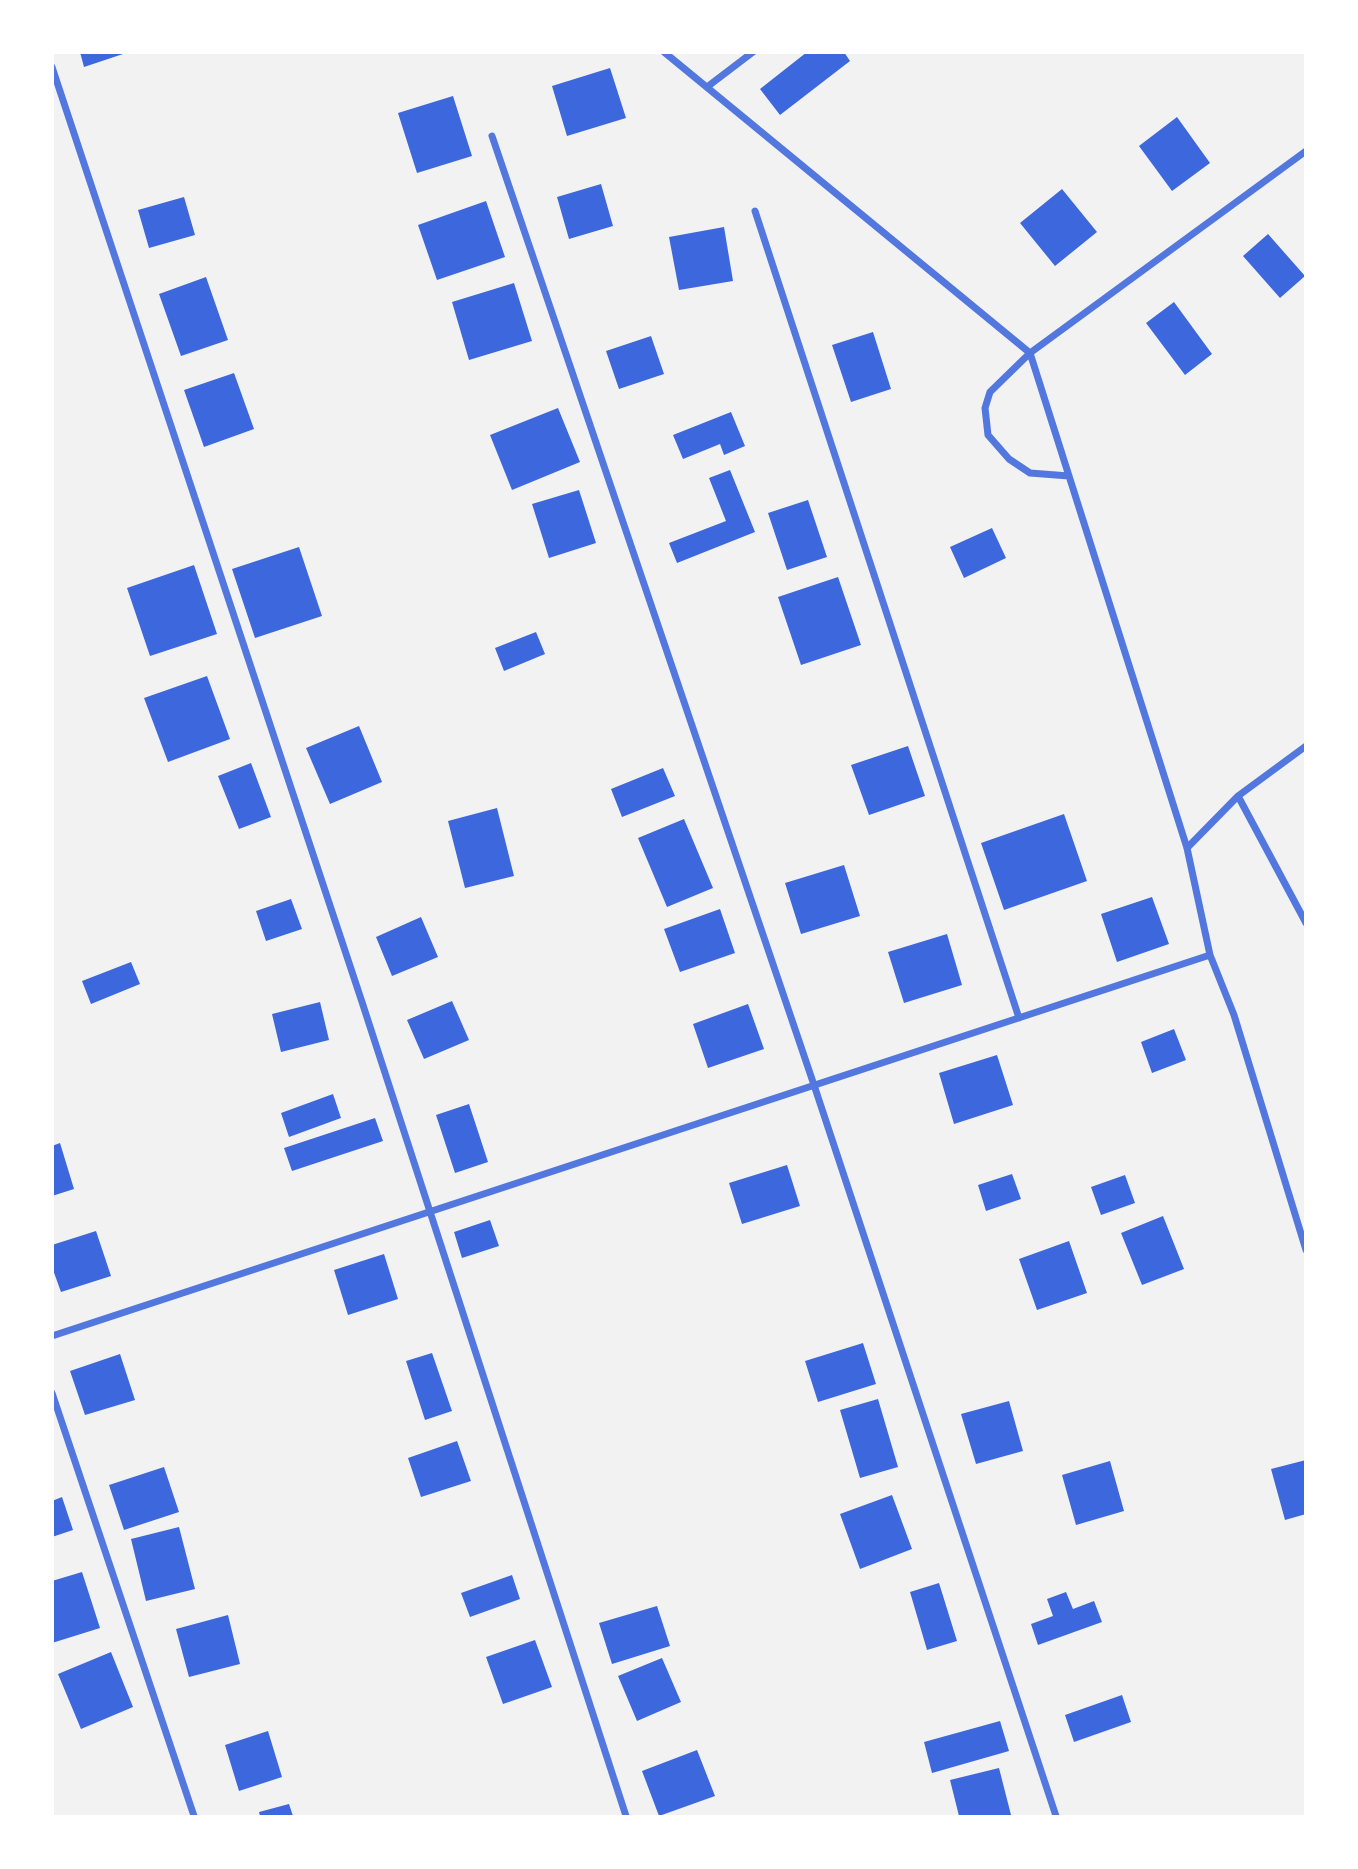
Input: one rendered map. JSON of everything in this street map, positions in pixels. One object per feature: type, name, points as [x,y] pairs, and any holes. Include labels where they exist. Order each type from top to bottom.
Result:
[{"type":"street","points":[[664,52],[1030,353],[1187,848],[1210,955],[1234,1015],[1306,1250]]},
{"type":"street","points":[[707,87],[753,52]]},
{"type":"street","points":[[52,67],[362,1002],[626,1816]]},
{"type":"street","points":[[492,136],[814,1085],[1056,1816]]},
{"type":"street","points":[[1069,476],[1030,474],[1009,459],[988,435],[985,408],[990,392],[1030,353],[1306,151]]},
{"type":"street","points":[[755,211],[1019,1018]]},
{"type":"street","points":[[1187,848],[1238,796],[1306,746]]},
{"type":"street","points":[[1238,796],[1306,923]]},
{"type":"street","points":[[52,1336],[1210,955]]},
{"type":"street","points":[[52,1393],[194,1816]]},
{"type":"building","points":[[80,52],[126,52],[126,53],[84,67]]},
{"type":"building","points":[[807,52],[844,52],[850,61],[780,115],[760,89]]},
{"type":"building","points":[[610,68],[626,118],[567,136],[552,86]]},
{"type":"building","points":[[453,96],[472,156],[417,173],[398,113]]},
{"type":"building","points":[[1177,117],[1210,163],[1172,191],[1139,146]]},
{"type":"building","points":[[601,184],[613,226],[569,239],[557,197]]},
{"type":"building","points":[[1062,189],[1097,232],[1055,266],[1020,223]]},
{"type":"building","points":[[184,197],[195,235],[149,248],[138,210]]},
{"type":"building","points":[[486,201],[505,257],[437,280],[418,225]]},
{"type":"building","points":[[724,227],[733,281],[679,290],[669,237]]},
{"type":"building","points":[[1268,234],[1305,276],[1280,298],[1243,256]]},
{"type":"building","points":[[206,277],[228,340],[181,356],[159,294]]},
{"type":"building","points":[[514,283],[532,341],[469,360],[452,302]]},
{"type":"building","points":[[1174,302],[1212,354],[1185,375],[1146,323]]},
{"type":"building","points":[[873,332],[891,389],[851,402],[832,345]]},
{"type":"building","points":[[651,336],[664,374],[619,389],[606,351]]},
{"type":"building","points":[[234,373],[254,429],[204,447],[184,390]]},
{"type":"building","points":[[558,408],[580,462],[512,490],[490,435]]},
{"type":"building","points":[[731,412],[745,446],[724,455],[720,444],[683,459],[673,435]]},
{"type":"building","points":[[730,470],[755,532],[677,563],[669,543],[726,521],[709,478]]},
{"type":"building","points":[[579,490],[596,543],[549,558],[532,504]]},
{"type":"building","points":[[808,500],[827,557],[787,570],[768,513]]},
{"type":"building","points":[[992,528],[1006,558],[964,578],[950,547]]},
{"type":"building","points":[[299,547],[322,616],[255,638],[232,569]]},
{"type":"building","points":[[194,565],[217,634],[150,656],[127,588]]},
{"type":"building","points":[[838,577],[861,645],[801,665],[778,597]]},
{"type":"building","points":[[536,632],[545,654],[504,671],[495,648]]},
{"type":"building","points":[[207,676],[230,739],[168,762],[144,698]]},
{"type":"building","points":[[359,726],[382,782],[330,804],[306,748]]},
{"type":"building","points":[[908,746],[925,796],[869,815],[851,765]]},
{"type":"building","points":[[251,763],[271,817],[239,829],[218,776]]},
{"type":"building","points":[[663,768],[675,796],[622,817],[611,789]]},
{"type":"building","points":[[497,808],[514,876],[465,888],[448,821]]},
{"type":"building","points":[[1064,814],[1087,881],[1004,910],[981,843]]},
{"type":"building","points":[[684,819],[713,888],[667,907],[638,838]]},
{"type":"building","points":[[844,865],[860,916],[801,934],[785,883]]},
{"type":"building","points":[[1152,897],[1169,944],[1117,962],[1101,914]]},
{"type":"building","points":[[291,899],[302,929],[266,941],[256,911]]},
{"type":"building","points":[[720,909],[735,953],[680,972],[664,929]]},
{"type":"building","points":[[421,917],[438,957],[392,976],[376,937]]},
{"type":"building","points":[[947,934],[962,985],[904,1003],[888,952]]},
{"type":"building","points":[[131,962],[140,984],[91,1004],[82,981]]},
{"type":"building","points":[[452,1001],[469,1040],[424,1059],[407,1020]]},
{"type":"building","points":[[320,1002],[329,1040],[281,1052],[272,1014]]},
{"type":"building","points":[[748,1004],[764,1049],[708,1068],[693,1024]]},
{"type":"building","points":[[1174,1029],[1186,1060],[1152,1073],[1141,1042]]},
{"type":"building","points":[[997,1055],[1013,1105],[954,1124],[939,1073]]},
{"type":"building","points":[[333,1094],[341,1118],[289,1137],[281,1113]]},
{"type":"building","points":[[469,1104],[488,1162],[455,1173],[436,1115]]},
{"type":"building","points":[[375,1118],[383,1141],[292,1171],[284,1148]]},
{"type":"building","points":[[60,1143],[74,1189],[52,1196],[52,1146]]},
{"type":"building","points":[[787,1165],[800,1206],[742,1224],[729,1183]]},
{"type":"building","points":[[1012,1174],[1021,1199],[986,1211],[978,1185]]},
{"type":"building","points":[[1125,1175],[1135,1203],[1101,1215],[1091,1187]]},
{"type":"building","points":[[1163,1216],[1184,1269],[1142,1285],[1121,1233]]},
{"type":"building","points":[[490,1220],[499,1246],[462,1258],[454,1232]]},
{"type":"building","points":[[96,1231],[111,1276],[61,1292],[52,1267],[52,1245]]},
{"type":"building","points":[[1069,1241],[1087,1293],[1037,1310],[1019,1259]]},
{"type":"building","points":[[384,1254],[398,1299],[348,1315],[334,1270]]},
{"type":"building","points":[[863,1343],[876,1384],[818,1402],[805,1361]]},
{"type":"building","points":[[432,1353],[452,1411],[425,1420],[406,1361]]},
{"type":"building","points":[[120,1354],[135,1400],[85,1415],[70,1371]]},
{"type":"building","points":[[878,1399],[898,1467],[860,1478],[840,1410]]},
{"type":"building","points":[[1009,1401],[1023,1451],[976,1464],[961,1414]]},
{"type":"building","points":[[457,1441],[471,1481],[421,1497],[408,1458]]},
{"type":"building","points":[[1306,1460],[1306,1514],[1285,1520],[1271,1469]]},
{"type":"building","points":[[1110,1461],[1124,1511],[1076,1525],[1062,1475]]},
{"type":"building","points":[[164,1467],[179,1512],[124,1530],[109,1485]]},
{"type":"building","points":[[892,1495],[912,1549],[860,1569],[840,1514]]},
{"type":"building","points":[[62,1497],[73,1530],[52,1537],[52,1501]]},
{"type":"building","points":[[179,1527],[195,1589],[146,1601],[131,1539]]},
{"type":"building","points":[[82,1572],[100,1628],[52,1643],[52,1581]]},
{"type":"building","points":[[512,1575],[520,1599],[470,1617],[461,1593]]},
{"type":"building","points":[[939,1583],[957,1641],[927,1650],[910,1592]]},
{"type":"building","points":[[1066,1592],[1073,1609],[1094,1601],[1102,1622],[1038,1645],[1031,1624],[1053,1616],[1047,1599]]},
{"type":"building","points":[[657,1606],[670,1646],[612,1664],[599,1623]]},
{"type":"building","points":[[228,1615],[240,1664],[189,1677],[176,1629]]},
{"type":"building","points":[[535,1640],[552,1687],[503,1704],[486,1657]]},
{"type":"building","points":[[111,1652],[133,1707],[81,1729],[58,1674]]},
{"type":"building","points":[[662,1658],[681,1702],[637,1721],[618,1676]]},
{"type":"building","points":[[1122,1695],[1131,1722],[1074,1742],[1065,1715]]},
{"type":"building","points":[[1000,1721],[1009,1751],[932,1773],[924,1742]]},
{"type":"building","points":[[268,1731],[282,1777],[239,1791],[225,1745]]},
{"type":"building","points":[[697,1750],[715,1796],[659,1816],[642,1771]]},
{"type":"building","points":[[999,1768],[1011,1815],[959,1816],[950,1780]]},
{"type":"building","points":[[289,1804],[293,1816],[260,1816],[259,1812]]}]
